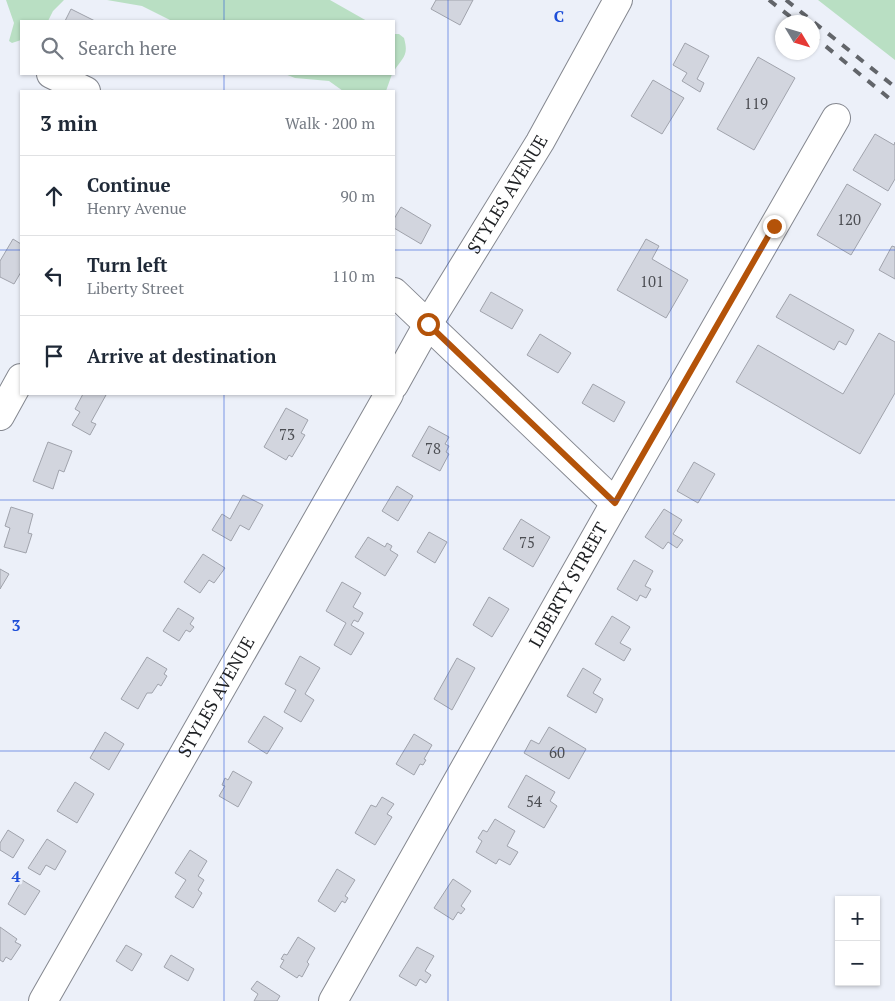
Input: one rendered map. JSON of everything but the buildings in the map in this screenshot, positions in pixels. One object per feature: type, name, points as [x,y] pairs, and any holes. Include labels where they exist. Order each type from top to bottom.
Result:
[{"type":"street","name":"STYLES AVENUE","points":[[395,383],[428,324],[540,142],[618,0]]},
{"type":"street","points":[[53,75],[84,90]]},
{"type":"street","name":"LIBERTY STREET","points":[[333,1001],[836,118]]},
{"type":"street","points":[[395,293],[615,503]]},
{"type":"street","points":[[0,416],[20,380]]},
{"type":"street","name":"STYLES AVENUE","points":[[43,1001],[388,395]]},
{"type":"green space","points":[[6,0],[64,0],[53,11],[48,20],[20,20],[20,40],[12,43],[9,41],[14,23]]},
{"type":"green space","points":[[107,0],[330,0],[365,20],[170,20],[142,6]]},
{"type":"green space","points":[[818,0],[895,0],[895,60]]},
{"type":"green space","points":[[395,34],[399,34],[404,38],[406,49],[404,56],[395,70]]},
{"type":"green space","points":[[288,75],[392,75],[386,90],[342,90],[329,81],[295,78]]},
{"type":"railway","points":[[769,0],[788,15]]},
{"type":"railway","points":[[786,0],[895,87]]},
{"type":"railway","points":[[820,42],[895,103]]},
{"type":"route","points":[[428,324],[615,503],[774,226]]}]
